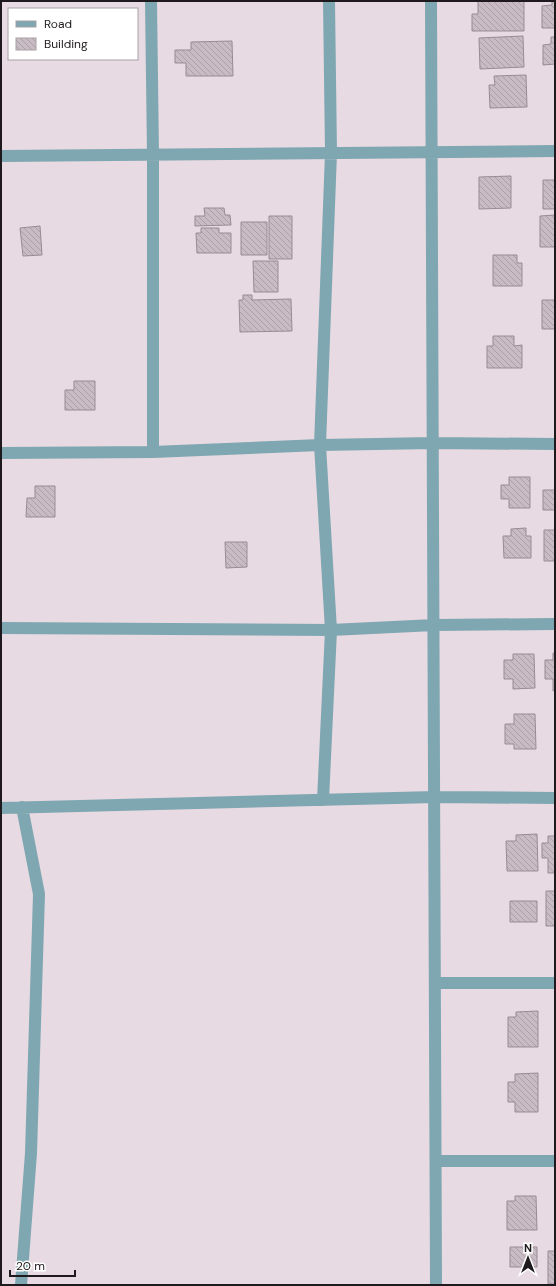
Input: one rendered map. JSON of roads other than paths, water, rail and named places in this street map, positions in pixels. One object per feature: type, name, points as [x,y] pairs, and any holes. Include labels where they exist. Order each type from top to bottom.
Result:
[{"type":"street","points":[[151,1],[153,155],[153,452]]},
{"type":"street","points":[[323,800],[331,630],[320,445],[331,153],[329,1]]},
{"type":"street","points":[[431,1],[433,152],[436,1285]]},
{"type":"street","points":[[1,156],[555,151]]},
{"type":"street","points":[[1,453],[153,452],[320,445],[433,443],[555,444]]},
{"type":"street","points":[[1,628],[331,630],[434,625],[555,624]]},
{"type":"street","points":[[1,808],[435,797],[555,798]]},
{"type":"street","points":[[21,1285],[30,1153],[39,894],[22,807]]},
{"type":"street","points":[[435,983],[555,983]]},
{"type":"street","points":[[436,1161],[555,1161]]}]
